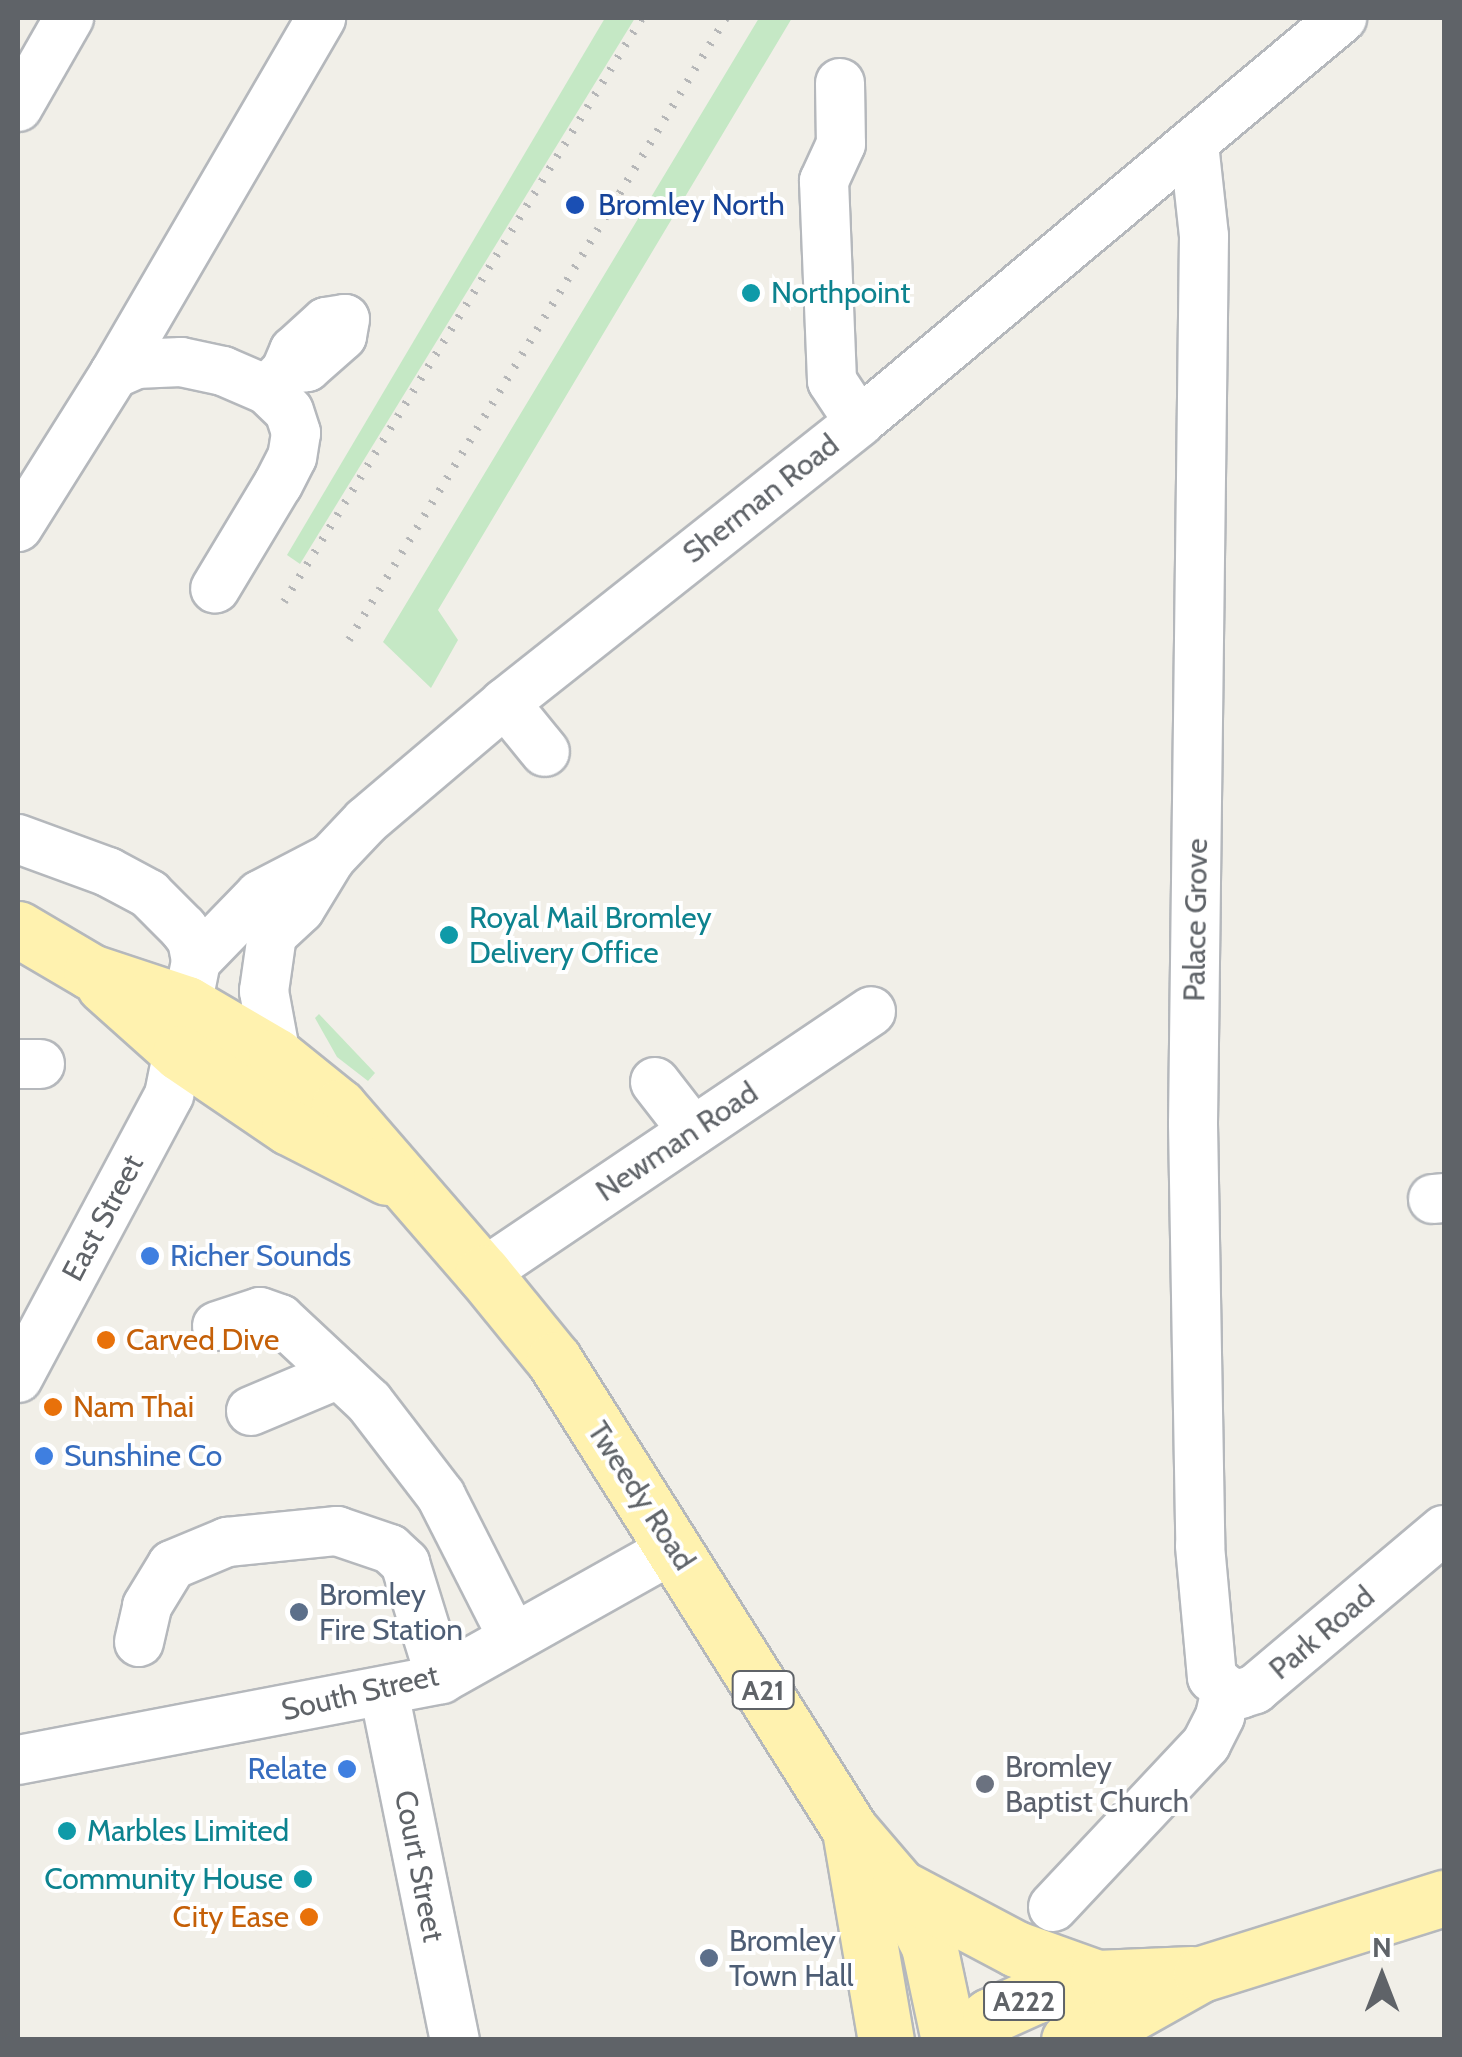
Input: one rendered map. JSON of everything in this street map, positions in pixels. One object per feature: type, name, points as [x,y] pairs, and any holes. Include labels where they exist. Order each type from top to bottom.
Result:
[{"type":"main road","name":"Tweedy Road","points":[[18,929],[90,972],[188,1006],[276,1056],[339,1106],[400,1183],[483,1274],[554,1360],[850,1831],[899,1886],[929,1946],[949,2040]]},
{"type":"main road","name":"Tweedy Road","points":[[188,1006],[330,1152],[400,1183]]},
{"type":"main road","name":"Tweedy Road","points":[[850,1831],[886,2040]]},
{"type":"main road","points":[[899,1886],[1016,1949],[1097,1978]]},
{"type":"main road","name":"A222","points":[[1069,2040],[1112,2024],[1201,1974],[1444,1898]]},
{"type":"main road","name":"A222","points":[[960,2040],[990,2016],[1034,1996],[1097,1978],[1201,1974]]},
{"type":"street","points":[[18,107],[69,18]]},
{"type":"street","points":[[18,527],[114,374],[321,18]]},
{"type":"street","name":"Sherman Road","points":[[276,1056],[264,991],[272,935],[313,892],[330,858],[366,820],[504,703],[859,422],[1342,18]]},
{"type":"street","points":[[840,83],[841,144],[824,181],[832,381],[859,422]]},
{"type":"street","name":"Palace Grove","points":[[1194,144],[1204,236],[1193,1124],[1200,1527],[1212,1677],[1226,1690]]},
{"type":"street","points":[[114,374],[136,364],[180,362],[276,380],[296,433],[292,457],[215,589]]},
{"type":"street","points":[[504,703],[545,752]]},
{"type":"street","points":[[18,839],[108,872],[149,894],[184,928],[188,1006]]},
{"type":"street","name":"Sherman Road","points":[[188,1006],[260,896],[330,858]]},
{"type":"street","name":"East Street","points":[[18,1378],[169,1096],[188,1006]]},
{"type":"street","name":"Newman Road","points":[[483,1274],[870,1011]]},
{"type":"street","points":[[655,1082],[693,1131]]},
{"type":"street","points":[[217,1326],[260,1312],[280,1319],[369,1402],[440,1496],[513,1638]]},
{"type":"street","points":[[251,1411],[339,1374]]},
{"type":"street","name":"Park Road","points":[[1226,1690],[1240,1694],[1255,1689],[1444,1530]]},
{"type":"street","points":[[138,1642],[147,1606],[172,1565],[228,1542],[337,1531],[390,1549],[405,1563],[440,1679]]},
{"type":"street","name":"South Street","points":[[18,1760],[440,1679],[674,1548]]},
{"type":"street","points":[[1053,1907],[1206,1744],[1220,1716],[1226,1690]]},
{"type":"street","name":"Court Street","points":[[384,1692],[455,2040]]},
{"type":"green space","points":[[605,18],[635,18],[300,564],[287,555]]},
{"type":"green space","points":[[759,18],[792,18],[438,610],[458,640],[431,688],[383,642]]},
{"type":"green space","points":[[319,1014],[375,1073],[368,1081],[337,1057],[315,1018]]},
{"type":"railway","points":[[284,602],[642,18]]},
{"type":"railway","points":[[349,640],[726,18]]},
{"type":"place","name":"Bromley North","points":[[575,205]]},
{"type":"place","name":"Northpoint","points":[[751,293]]},
{"type":"place","name":"Royal Mail Bromley Delivery Office","points":[[449,935]]},
{"type":"place","name":"Richer Sounds","points":[[150,1256]]},
{"type":"place","name":"Carved Dive","points":[[106,1340]]},
{"type":"place","name":"Nam Thai","points":[[53,1407]]},
{"type":"place","name":"Sunshine Co","points":[[44,1456]]},
{"type":"place","name":"Bromley Fire Station","points":[[299,1612]]},
{"type":"place","name":"Relate","points":[[347,1769]]},
{"type":"place","name":"Bromley Baptist Church","points":[[985,1784]]},
{"type":"place","name":"Marbles Limited","points":[[67,1831]]},
{"type":"place","name":"Community House","points":[[303,1879]]},
{"type":"place","name":"City Ease","points":[[309,1917]]},
{"type":"place","name":"Bromley Town Hall","points":[[709,1958]]}]
